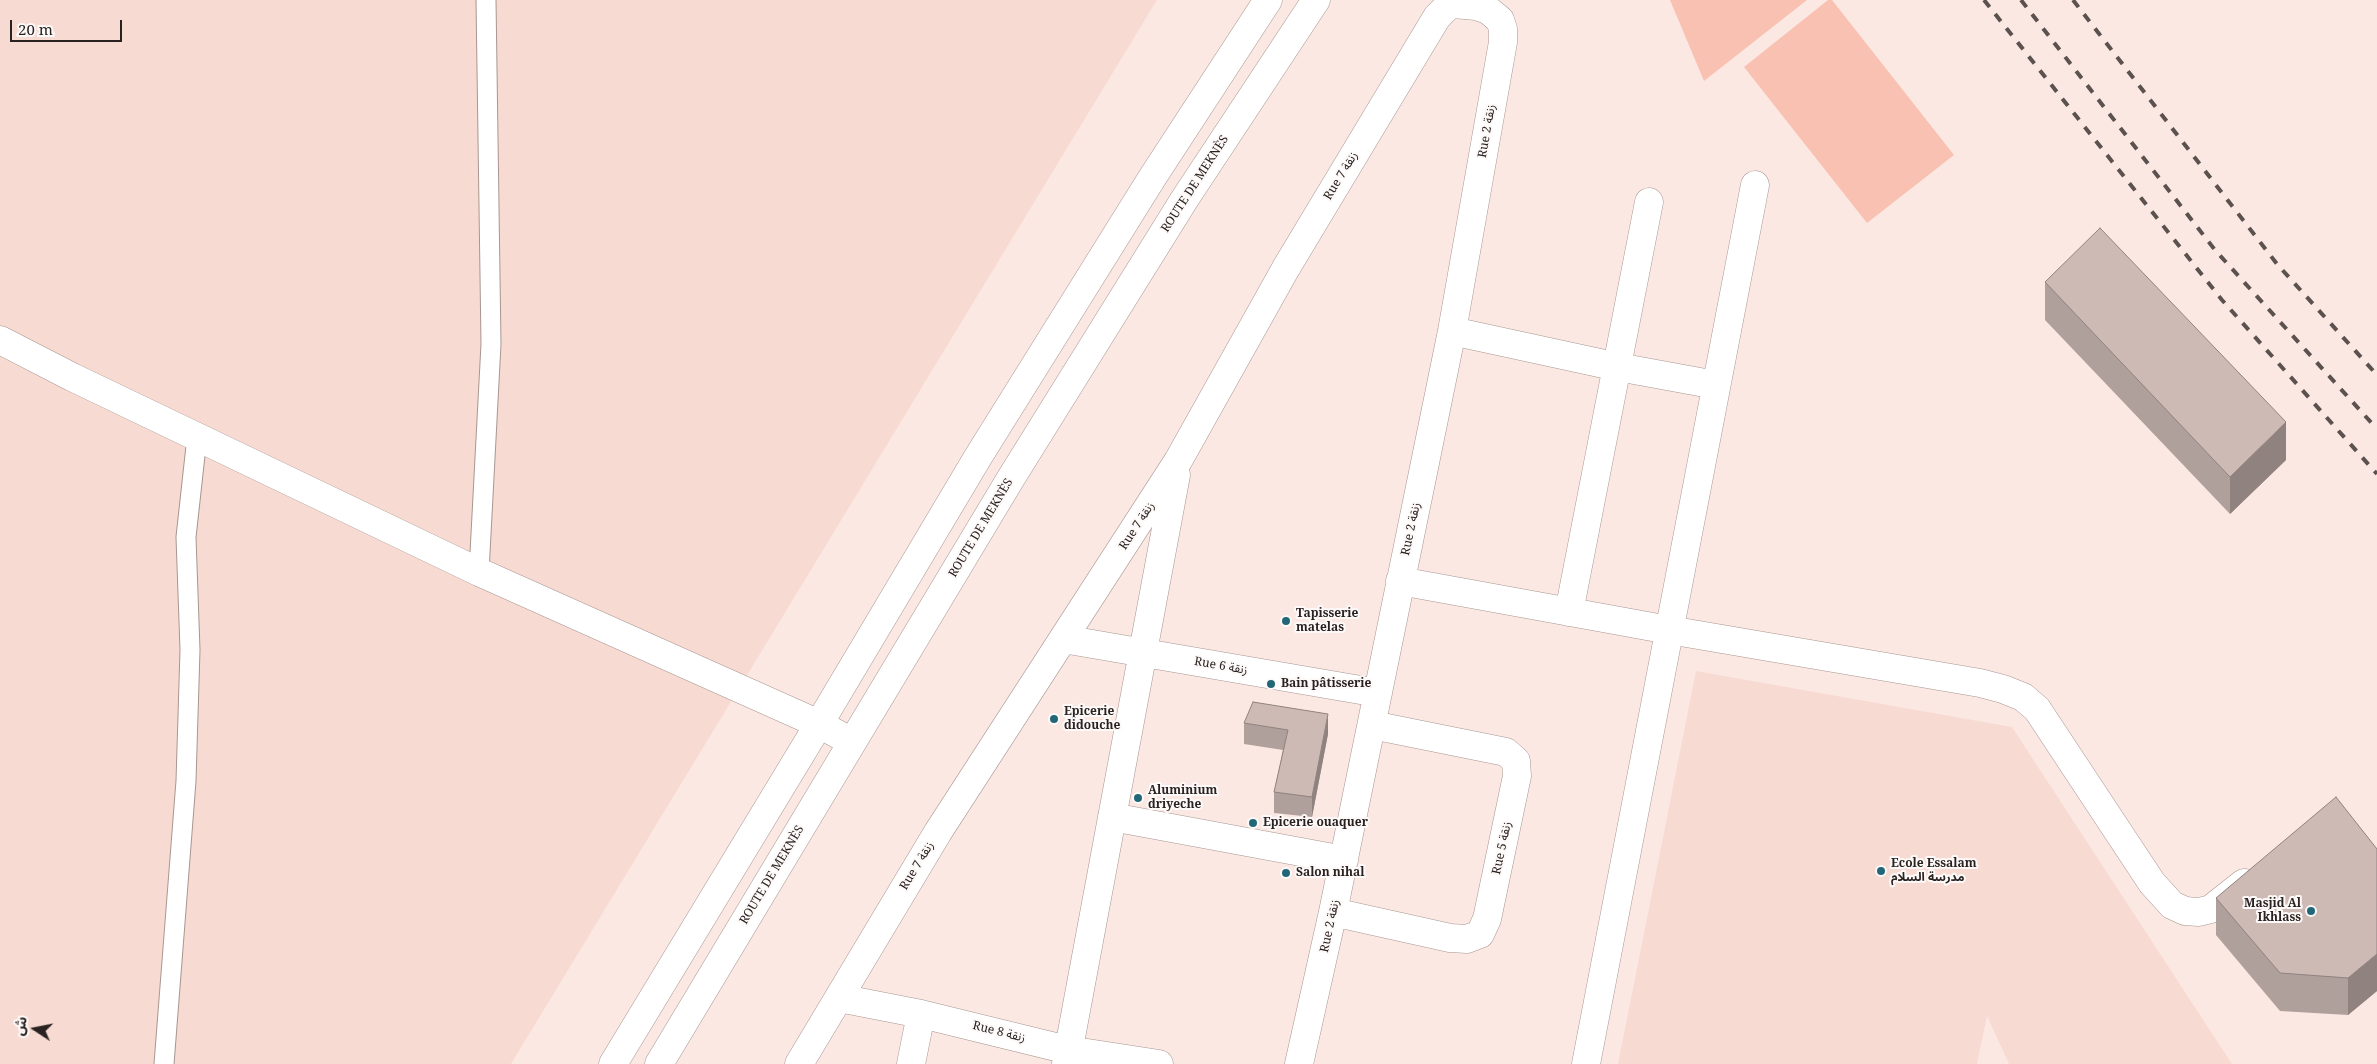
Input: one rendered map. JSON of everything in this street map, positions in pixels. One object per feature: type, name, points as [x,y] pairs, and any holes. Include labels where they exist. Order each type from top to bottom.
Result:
[{"type":"street","points":[[613,1064],[819,724],[983,448],[1152,178],[1268,0]]},
{"type":"street","name":"ROUTE DE MEKNÈS","points":[[659,1064],[1011,478],[1179,208],[1316,0]]},
{"type":"street","name":"Rue 7 زنقة","points":[[799,1064],[938,832],[1178,461],[1286,268],[1437,17],[1448,6],[1454,4],[1476,6]]},
{"type":"street","name":"Rue 2 زنقة","points":[[1299,1064],[1344,860],[1452,331],[1503,42],[1503,29],[1500,20],[1488,10],[1476,6]]},
{"type":"street","points":[[1586,1064],[1755,185]]},
{"type":"street","points":[[1569,612],[1649,202]]},
{"type":"street","points":[[1452,331],[1618,367],[1716,385]]},
{"type":"street","points":[[0,340],[72,377],[479,572],[819,724],[852,742]]},
{"type":"street","points":[[1067,1057],[1178,461]]},
{"type":"street","points":[[1400,581],[1669,630],[1980,683],[2023,698],[2037,709],[2152,883],[2172,905],[2184,911],[2199,912],[2211,909],[2264,867]]},
{"type":"street","name":"Rue 6 زنقة","points":[[1063,639],[1378,693]]},
{"type":"street","name":"Rue 5 زنقة","points":[[1333,912],[1450,938],[1467,939],[1480,934],[1487,919],[1517,776],[1516,760],[1506,752],[1372,725]]},
{"type":"street","points":[[1112,817],[1344,860]]},
{"type":"street","name":"Rue 8 زنقة","points":[[839,998],[922,1014],[1067,1057],[1159,1064]]},
{"type":"street","points":[[911,1064],[922,1014]]},
{"type":"lane","points":[[479,572],[491,344],[486,0]]},
{"type":"lane","points":[[164,1064],[186,781],[190,650],[186,537],[197,437]]},
{"type":"shaded area","points":[[0,0],[1157,0],[511,1064],[0,1064]]},
{"type":"shaded area","points":[[1670,0],[1807,0],[1704,81]]},
{"type":"shaded area","points":[[1828,0],[1832,0],[1954,155],[1867,223],[1744,67]]},
{"type":"shaded area","name":"Ecole Essalam مدرسة السلام","points":[[1696,671],[2012,727],[2232,1064],[2009,1064],[1987,1016],[1977,1064],[1618,1064]]},
{"type":"building","points":[[2100,228],[2286,422],[2230,477],[2045,282]]},
{"type":"building","points":[[1253,702],[1328,714],[1312,797],[1274,792],[1288,730],[1244,723]]},
{"type":"building","name":"Masjid Al Ikhlass","points":[[2336,797],[2377,849],[2377,954],[2348,978],[2280,973],[2216,898]]},
{"type":"railway","points":[[1984,0],[2222,300],[2377,474]]},
{"type":"railway","points":[[2021,0],[2215,250],[2377,429]]},
{"type":"railway","points":[[2073,0],[2277,264],[2377,375]]},
{"type":"place","name":"Tapisserie matelas","points":[[1286,621]]},
{"type":"place","name":"Bain pâtisserie","points":[[1271,684]]},
{"type":"place","name":"Epicerie didouche","points":[[1054,719]]},
{"type":"place","name":"Aluminium driyeche","points":[[1138,798]]},
{"type":"place","name":"Epicerie ouaquer","points":[[1253,823]]},
{"type":"place","name":"Ecole Essalam مدرسة السلام","points":[[1881,871]]},
{"type":"place","name":"Salon nihal","points":[[1286,873]]},
{"type":"place","name":"Masjid Al Ikhlass","points":[[2311,911]]}]
